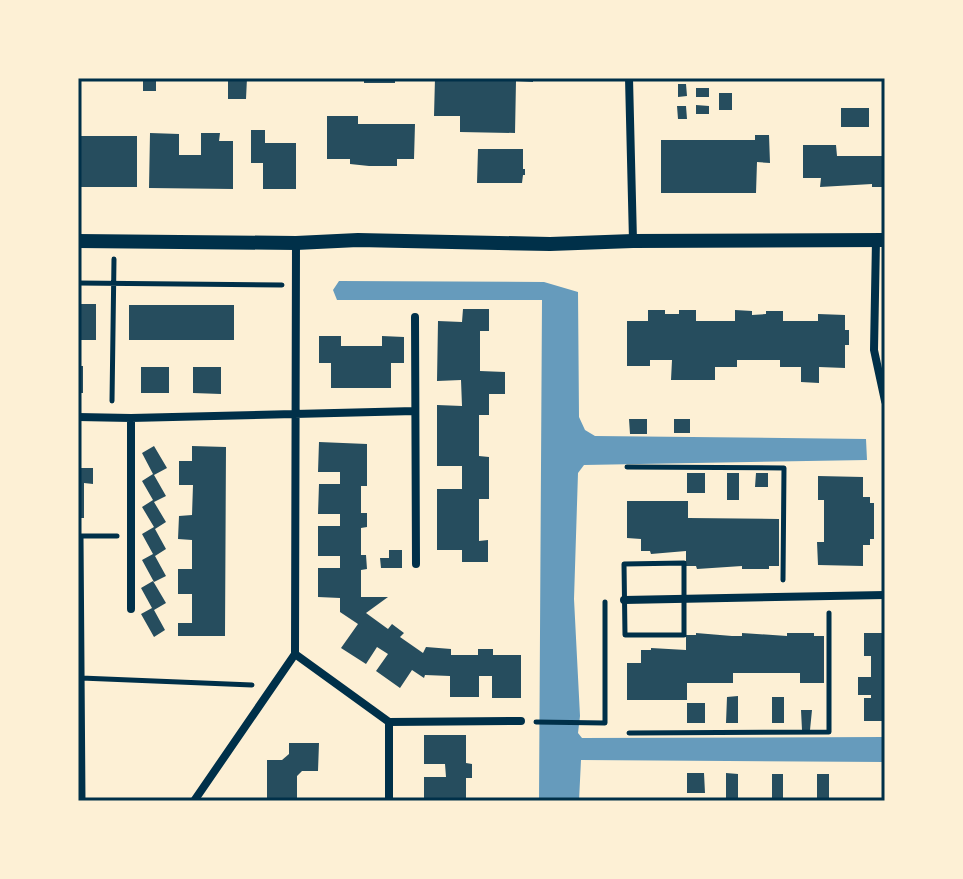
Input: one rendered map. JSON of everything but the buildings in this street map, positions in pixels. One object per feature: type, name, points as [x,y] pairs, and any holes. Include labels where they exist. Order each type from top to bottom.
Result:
[{"type":"street","points":[[629,78],[633,241]]},
{"type":"street","points":[[78,241],[296,243],[358,240],[550,244],[880,240],[874,350],[885,401]]},
{"type":"street","points":[[194,801],[295,654],[296,243]]},
{"type":"street","points":[[415,317],[416,564]]},
{"type":"street","points":[[78,417],[415,411]]},
{"type":"street","points":[[131,418],[131,609]]},
{"type":"street","points":[[624,600],[885,595]]},
{"type":"street","points":[[295,654],[389,722],[521,721]]},
{"type":"street","points":[[389,722],[389,801]]},
{"type":"path","points":[[112,417],[115,242]]},
{"type":"path","points":[[78,283],[295,285]]},
{"type":"path","points":[[627,467],[784,468],[783,597]]},
{"type":"path","points":[[83,801],[79,536],[131,537]]},
{"type":"path","points":[[629,733],[829,732],[829,596]]},
{"type":"path","points":[[538,722],[605,723],[605,600],[624,600]]},
{"type":"path","points":[[81,678],[273,686]]},
{"type":"water","points":[[339,281],[544,282],[578,292],[579,417],[585,430],[595,436],[866,439],[867,460],[584,465],[578,473],[574,599],[580,716],[578,733],[582,738],[885,737],[885,762],[581,760],[579,801],[539,801],[542,300],[337,300],[333,290]]}]
